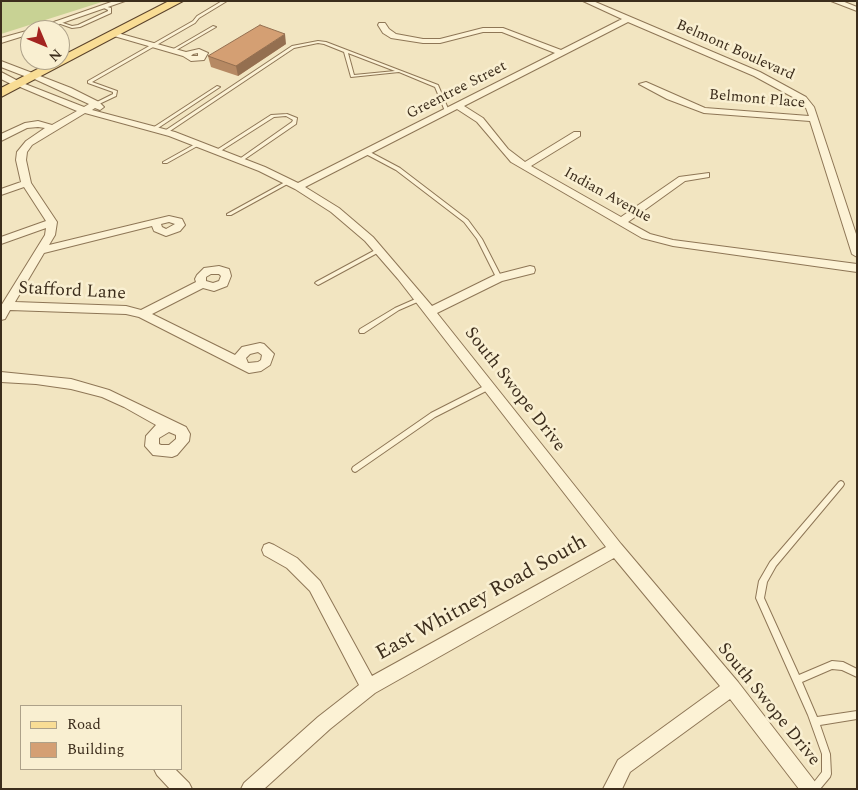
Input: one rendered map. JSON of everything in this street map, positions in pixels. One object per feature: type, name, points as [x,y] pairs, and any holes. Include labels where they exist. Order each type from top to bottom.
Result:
[{"type":"main road","points":[[70,49],[165,1]]},
{"type":"main road","points":[[15,79],[117,34],[178,1]]},
{"type":"main road","points":[[1,93],[15,79],[31,70]]},
{"type":"street","points":[[63,20],[122,1]]},
{"type":"street","name":"Belmont Boulevard","points":[[586,1],[780,85],[803,99],[810,107],[857,254]]},
{"type":"street","points":[[834,1],[857,9]]},
{"type":"street","name":"Greentree Street","points":[[294,184],[366,152],[447,112],[628,19]]},
{"type":"street","points":[[382,25],[386,31],[394,36],[423,41],[440,41],[482,30],[503,30],[562,53]]},
{"type":"street","points":[[117,34],[187,55]]},
{"type":"street","points":[[1,41],[20,35]]},
{"type":"street","points":[[1,64],[15,79]]},
{"type":"street","name":"South Swope Drive","points":[[15,79],[68,90],[96,104],[111,117]]},
{"type":"street","name":"South Swope Drive","points":[[15,79],[83,110],[165,132],[240,160],[294,184],[335,210],[379,250],[420,299],[616,549],[732,688],[812,789]]},
{"type":"street","name":"Belmont Place","points":[[643,84],[704,110],[814,119]]},
{"type":"street","points":[[4,311],[50,234],[52,222],[26,183],[22,152],[29,143],[51,128],[96,104]]},
{"type":"street","name":"Indian Avenue","points":[[458,106],[480,120],[505,152],[525,166],[646,236],[673,243],[857,268]]},
{"type":"street","points":[[1,138],[25,126],[38,124],[51,128]]},
{"type":"street","points":[[525,166],[578,134]]},
{"type":"street","points":[[621,222],[682,179],[706,175]]},
{"type":"street","points":[[1,192],[26,183]]},
{"type":"street","points":[[1,241],[52,222]]},
{"type":"street","points":[[40,251],[155,222]]},
{"type":"street","points":[[430,312],[499,278],[530,270]]},
{"type":"street","points":[[142,314],[202,284]]},
{"type":"street","name":"Stafford Lane","points":[[4,311],[126,310],[142,314],[243,365]]},
{"type":"street","points":[[1,376],[71,384],[105,393],[128,403],[169,426]]},
{"type":"street","name":"East Whitney Road South","points":[[250,789],[324,722],[369,687],[616,549]]},
{"type":"street","points":[[269,550],[292,563],[315,586],[369,687]]},
{"type":"street","points":[[612,789],[624,766],[732,688]]},
{"type":"street","points":[[164,770],[183,789]]},
{"type":"lane","points":[[96,104],[116,95],[115,90],[89,82],[150,45],[194,22],[198,17],[225,1]]},
{"type":"lane","points":[[172,51],[214,27]]},
{"type":"lane","points":[[165,132],[293,46],[318,42],[436,86],[447,112]]},
{"type":"lane","points":[[346,51],[352,76],[400,71]]},
{"type":"lane","points":[[153,129],[218,87]]},
{"type":"lane","points":[[217,151],[273,116],[287,115],[295,119],[294,123],[240,160]]},
{"type":"lane","points":[[164,162],[199,144]]},
{"type":"lane","points":[[366,152],[398,169],[461,216],[479,239],[499,278]]},
{"type":"lane","points":[[229,214],[294,184]]},
{"type":"lane","points":[[318,283],[379,250]]},
{"type":"lane","points":[[362,331],[397,308],[420,299]]},
{"type":"lane","points":[[355,469],[433,415],[488,387]]},
{"type":"lane","points":[[812,789],[827,774],[826,754],[815,722],[760,598],[763,581],[772,564],[841,484]]},
{"type":"lane","points":[[797,680],[832,666],[843,666],[857,673]]},
{"type":"lane","points":[[815,722],[857,715]]},
{"type":"green space","points":[[1,1],[105,1],[45,20],[20,20],[20,28],[1,34]]},
{"type":"building","points":[[260,25],[285,34],[236,66],[208,56]]}]
